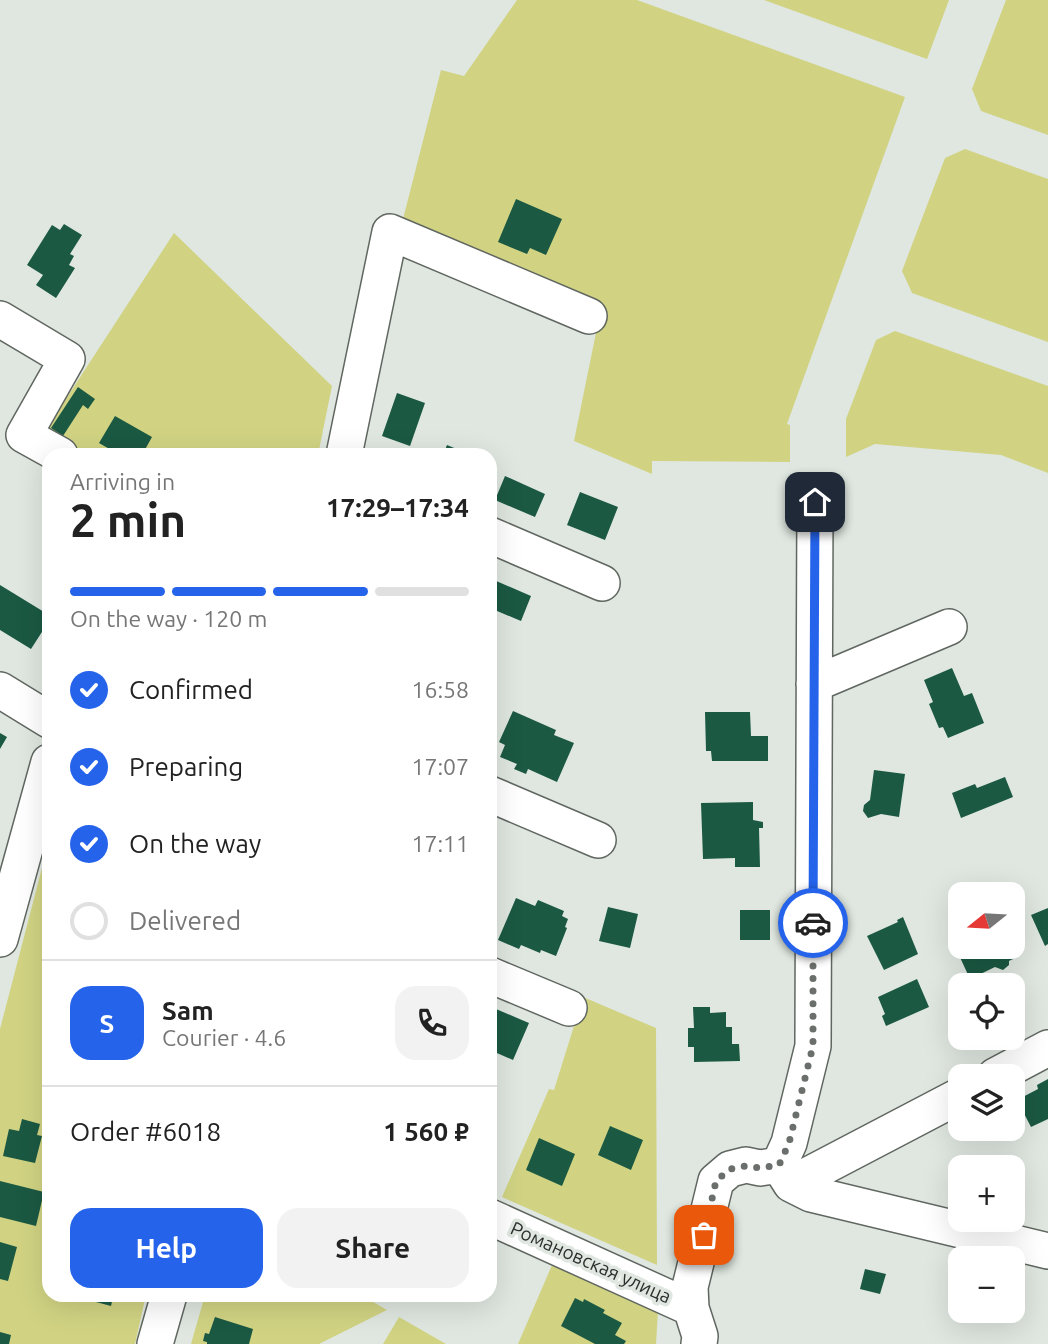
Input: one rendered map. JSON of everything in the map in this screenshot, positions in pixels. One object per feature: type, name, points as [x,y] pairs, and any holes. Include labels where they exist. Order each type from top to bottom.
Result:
[{"type":"street","points":[[345,448],[390,232],[589,316]]},
{"type":"street","points":[[0,319],[67,359],[24,435],[47,448]]},
{"type":"street","points":[[785,1175],[789,1143],[813,1046],[815,502]]},
{"type":"street","points":[[497,537],[602,583]]},
{"type":"street","points":[[814,684],[949,627]]},
{"type":"street","points":[[0,690],[42,716]]},
{"type":"street","points":[[0,939],[42,787]]},
{"type":"street","points":[[497,797],[598,840]]},
{"type":"street","points":[[497,978],[569,1008]]},
{"type":"street","points":[[1018,1064],[1048,1048]]},
{"type":"street","points":[[785,1175],[948,1101]]},
{"type":"street","points":[[699,1344],[700,1336],[691,1307],[690,1287],[716,1181],[730,1169],[746,1166],[760,1168],[785,1175],[811,1194],[1048,1251]]},
{"type":"street","name":"Романовская улица","points":[[497,1220],[691,1307]]},
{"type":"street","points":[[155,1344],[167,1302]]},
{"type":"green space","points":[[517,0],[637,0],[905,97],[787,424],[790,425],[790,462],[652,461],[652,474],[574,441],[601,308],[402,223],[441,70],[464,76]]},
{"type":"green space","points":[[764,0],[949,0],[927,59]]},
{"type":"green space","points":[[1006,0],[1048,0],[1048,135],[981,111],[972,89]]},
{"type":"green space","points":[[965,149],[1048,179],[1048,342],[912,293],[902,271],[945,158]]},
{"type":"green space","points":[[174,233],[332,386],[319,448],[74,448],[45,431]]},
{"type":"green space","points":[[895,331],[1048,386],[1048,473],[1001,455],[875,444],[846,457],[846,419],[876,340]]},
{"type":"green space","points":[[42,868],[42,1302],[144,1302],[135,1344],[0,1344],[0,1029]]},
{"type":"green space","points":[[583,997],[656,1028],[657,1265],[502,1197],[549,1089],[554,1090]]},
{"type":"green space","points":[[552,1265],[658,1311],[656,1344],[518,1344]]},
{"type":"green space","points":[[203,1302],[373,1302],[387,1310],[319,1344],[191,1344]]},
{"type":"green space","points":[[399,1317],[446,1344],[383,1344]]},
{"type":"building","points":[[516,199],[562,219],[546,255],[530,248],[527,254],[498,242]]},
{"type":"building","points":[[64,224],[82,235],[70,254],[74,256],[69,265],[75,268],[56,298],[36,285],[43,275],[27,265],[52,225],[60,230]]},
{"type":"building","points":[[78,387],[95,399],[88,409],[83,405],[63,436],[51,428]]},
{"type":"building","points":[[397,393],[425,403],[410,446],[382,436]]},
{"type":"building","points":[[115,416],[152,437],[146,448],[108,448],[99,443]]},
{"type":"building","points":[[505,476],[545,494],[535,517],[497,501]]},
{"type":"building","points":[[580,492],[618,507],[605,540],[567,525]]},
{"type":"building","points":[[497,581],[531,596],[521,621],[497,611]]},
{"type":"building","points":[[0,585],[42,611],[42,632],[31,649],[0,630]]},
{"type":"building","points":[[952,668],[964,696],[972,693],[984,723],[948,738],[943,727],[939,728],[929,704],[933,702],[924,680]]},
{"type":"building","points":[[513,711],[556,730],[554,735],[574,743],[557,782],[528,769],[526,774],[514,769],[517,764],[500,757],[505,745],[499,742]]},
{"type":"building","points":[[705,712],[750,712],[751,736],[768,736],[768,761],[712,761],[711,751],[706,751]]},
{"type":"building","points":[[0,733],[7,737],[0,749]]},
{"type":"building","points":[[874,770],[905,774],[899,817],[881,814],[868,818],[863,811],[864,805],[870,800]]},
{"type":"building","points":[[1005,777],[1013,797],[961,818],[952,793],[975,784],[977,788]]},
{"type":"building","points":[[753,802],[753,820],[763,822],[763,828],[759,828],[760,867],[735,867],[735,858],[703,859],[701,803]]},
{"type":"building","points":[[516,898],[535,906],[538,900],[564,911],[562,916],[568,919],[567,928],[556,956],[521,945],[519,949],[498,940]]},
{"type":"building","points":[[608,907],[638,914],[630,948],[599,941]]},
{"type":"building","points":[[1048,908],[1048,944],[1045,946],[1031,915]]},
{"type":"building","points":[[740,910],[770,910],[770,940],[740,940]]},
{"type":"building","points":[[903,917],[918,954],[884,970],[867,936]]},
{"type":"building","points":[[961,959],[1013,959],[1003,970],[995,967],[982,973],[967,973]]},
{"type":"building","points":[[917,979],[929,1007],[886,1026],[882,1016],[885,1014],[878,997]]},
{"type":"building","points":[[693,1007],[710,1007],[710,1013],[726,1012],[726,1027],[732,1027],[732,1044],[739,1044],[740,1061],[694,1062],[694,1047],[688,1047],[688,1028],[694,1028]]},
{"type":"building","points":[[497,1009],[529,1023],[513,1060],[497,1053]]},
{"type":"building","points":[[1048,1079],[1048,1119],[1031,1127],[1025,1115],[1025,1096],[1038,1089],[1037,1085]]},
{"type":"building","points":[[22,1119],[40,1124],[37,1135],[42,1136],[35,1163],[3,1156],[9,1129],[19,1131]]},
{"type":"building","points":[[610,1126],[643,1140],[631,1170],[598,1155]]},
{"type":"building","points":[[539,1138],[575,1154],[562,1186],[526,1170]]},
{"type":"building","points":[[0,1181],[42,1192],[36,1226],[0,1217]]},
{"type":"building","points":[[0,1242],[17,1247],[8,1281],[0,1279]]},
{"type":"building","points":[[865,1269],[886,1274],[880,1294],[860,1289]]},
{"type":"building","points":[[575,1298],[583,1302],[584,1299],[605,1310],[603,1313],[622,1323],[615,1335],[626,1341],[624,1344],[595,1344],[561,1326]]},
{"type":"building","points":[[96,1302],[112,1302],[111,1306]]},
{"type":"building","points":[[215,1317],[253,1329],[249,1344],[207,1344],[203,1341],[205,1333],[209,1334]]},
{"type":"building","points":[[0,1332],[11,1335],[9,1344],[0,1344]]},
{"type":"way so far","points":[[704,1235],[716,1181],[730,1169],[779,1165],[789,1143],[813,1046],[813,923]]},
{"type":"route","points":[[813,923],[815,502]]}]
